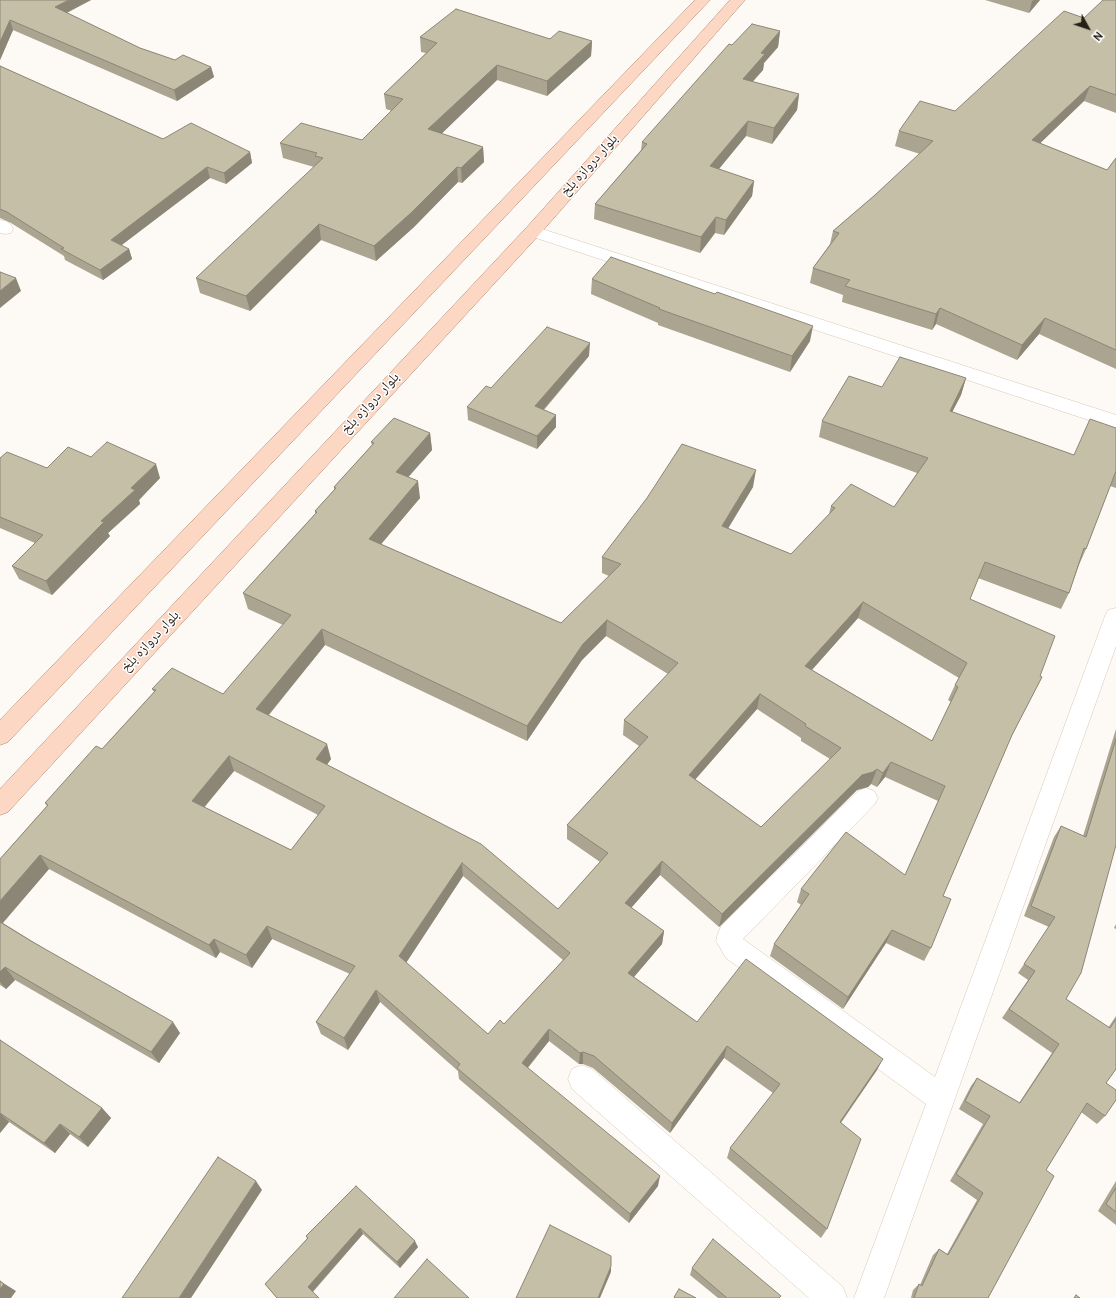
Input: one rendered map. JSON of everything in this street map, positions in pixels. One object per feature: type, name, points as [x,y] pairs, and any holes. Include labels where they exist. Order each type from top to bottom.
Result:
[{"type":"main road","points":[[0,735],[703,0]]},
{"type":"main road","name":"بلوار دروازه بلخ","points":[[0,805],[533,231],[738,0]]},
{"type":"street","points":[[533,231],[1116,422]]},
{"type":"street","points":[[869,1298],[1116,616]]},
{"type":"street","points":[[866,798],[731,932],[729,941],[735,949],[941,1098]]},
{"type":"street","points":[[582,1080],[832,1298]]},
{"type":"building","points":[[0,0],[69,0],[55,7],[140,48],[175,60],[183,55],[211,67],[174,90],[10,20],[0,42]]},
{"type":"building","points":[[1103,0],[1116,0],[1116,95],[1090,86],[1032,140],[1107,170],[1116,158],[1116,350],[1045,318],[1022,345],[940,308],[936,314],[845,286],[850,280],[813,268],[839,233],[833,231],[875,195],[933,141],[899,131],[920,101],[955,111],[1064,11],[1084,18]]},
{"type":"building","points":[[456,9],[550,39],[559,31],[592,41],[547,81],[497,65],[428,129],[483,147],[461,168],[457,167],[412,212],[374,246],[319,224],[246,296],[196,278],[323,158],[315,156],[317,153],[280,143],[301,123],[362,140],[403,99],[384,94],[437,43],[420,37]]},
{"type":"building","points":[[752,24],[780,31],[761,53],[765,54],[743,79],[799,94],[774,128],[748,121],[710,166],[754,181],[726,220],[716,217],[701,237],[595,204],[647,144],[642,142],[729,44],[732,45]]},
{"type":"building","points":[[0,66],[163,139],[191,123],[250,152],[224,173],[207,167],[111,240],[129,249],[100,270],[61,249],[64,248],[0,209]]},
{"type":"building","points":[[611,257],[715,294],[717,292],[813,326],[792,356],[659,309],[660,308],[592,279]]},
{"type":"building","points":[[0,272],[16,278],[0,291]]},
{"type":"building","points":[[547,327],[590,343],[535,406],[556,415],[537,436],[467,407],[486,386],[491,388]]},
{"type":"building","points":[[900,357],[966,378],[950,411],[1074,455],[1090,419],[1116,428],[1116,471],[1086,549],[1084,548],[1069,593],[985,562],[970,599],[1055,636],[1040,676],[1042,677],[1012,735],[943,896],[951,899],[931,948],[892,930],[848,997],[774,944],[809,894],[801,889],[846,832],[905,875],[945,786],[891,762],[883,773],[877,769],[873,772],[862,775],[722,914],[662,861],[625,903],[664,931],[628,973],[697,1022],[746,959],[883,1059],[840,1122],[861,1139],[827,1229],[730,1148],[780,1084],[727,1046],[672,1123],[594,1056],[583,1052],[580,1053],[549,1029],[522,1063],[660,1176],[630,1214],[457,1068],[460,1064],[376,990],[344,1038],[316,1022],[355,966],[267,926],[246,955],[214,939],[209,945],[40,855],[0,901],[0,859],[48,805],[45,803],[96,746],[102,749],[156,690],[152,689],[172,668],[223,694],[291,615],[243,593],[317,512],[315,511],[336,488],[334,487],[374,443],[371,442],[394,418],[430,433],[396,472],[418,481],[369,539],[561,623],[621,564],[602,557],[647,498],[682,444],[756,470],[722,526],[791,554],[835,508],[831,506],[851,484],[894,507],[928,458],[822,421],[849,376],[882,387]],"holes":[[[863,602],[967,663],[955,685],[958,687],[932,741],[805,666]],[[607,620],[678,663],[624,720],[648,737],[567,825],[608,853],[558,909],[481,844],[316,759],[327,744],[256,709],[322,629],[527,726],[583,644]],[[760,694],[806,724],[805,726],[841,748],[761,827],[689,775]],[[229,756],[325,806],[291,850],[192,801]],[[462,863],[570,953],[504,1024],[500,1020],[488,1034],[399,956]]]},
{"type":"building","points":[[107,442],[156,464],[131,488],[135,490],[101,521],[104,522],[46,581],[12,566],[43,535],[0,517],[0,458],[7,452],[47,468],[68,447],[91,457]]},
{"type":"building","points":[[1116,739],[1116,845],[1081,973],[1066,999],[1110,1028],[1116,1019],[1116,1069],[1106,1083],[1116,1090],[1116,1100],[1105,1116],[1087,1103],[1046,1170],[1054,1176],[988,1298],[914,1298],[919,1284],[922,1286],[939,1249],[948,1255],[983,1193],[956,1174],[990,1116],[965,1101],[977,1078],[1020,1103],[1059,1044],[1009,1009],[1035,971],[1024,964],[1055,917],[1031,906],[1061,826],[1086,837]]},
{"type":"building","points":[[0,922],[173,1022],[151,1052],[5,967],[0,972]]},
{"type":"building","points":[[0,1040],[102,1108],[79,1137],[60,1124],[44,1143],[0,1113]]},
{"type":"building","points":[[218,1157],[256,1181],[179,1298],[122,1298]]},
{"type":"building","points":[[356,1186],[415,1241],[397,1262],[360,1228],[308,1287],[319,1298],[277,1298],[265,1284],[308,1238],[306,1236]]},
{"type":"building","points":[[1116,1188],[1116,1212],[1106,1204]]},
{"type":"building","points":[[550,1225],[611,1256],[611,1266],[598,1298],[516,1298]]},
{"type":"building","points":[[713,1239],[781,1296],[779,1298],[727,1298],[692,1268]]},
{"type":"building","points":[[427,1259],[469,1298],[394,1298]]},
{"type":"building","points":[[0,1281],[4,1284],[0,1289]]},
{"type":"building","points":[[679,1289],[696,1298],[675,1298],[674,1297]]}]
